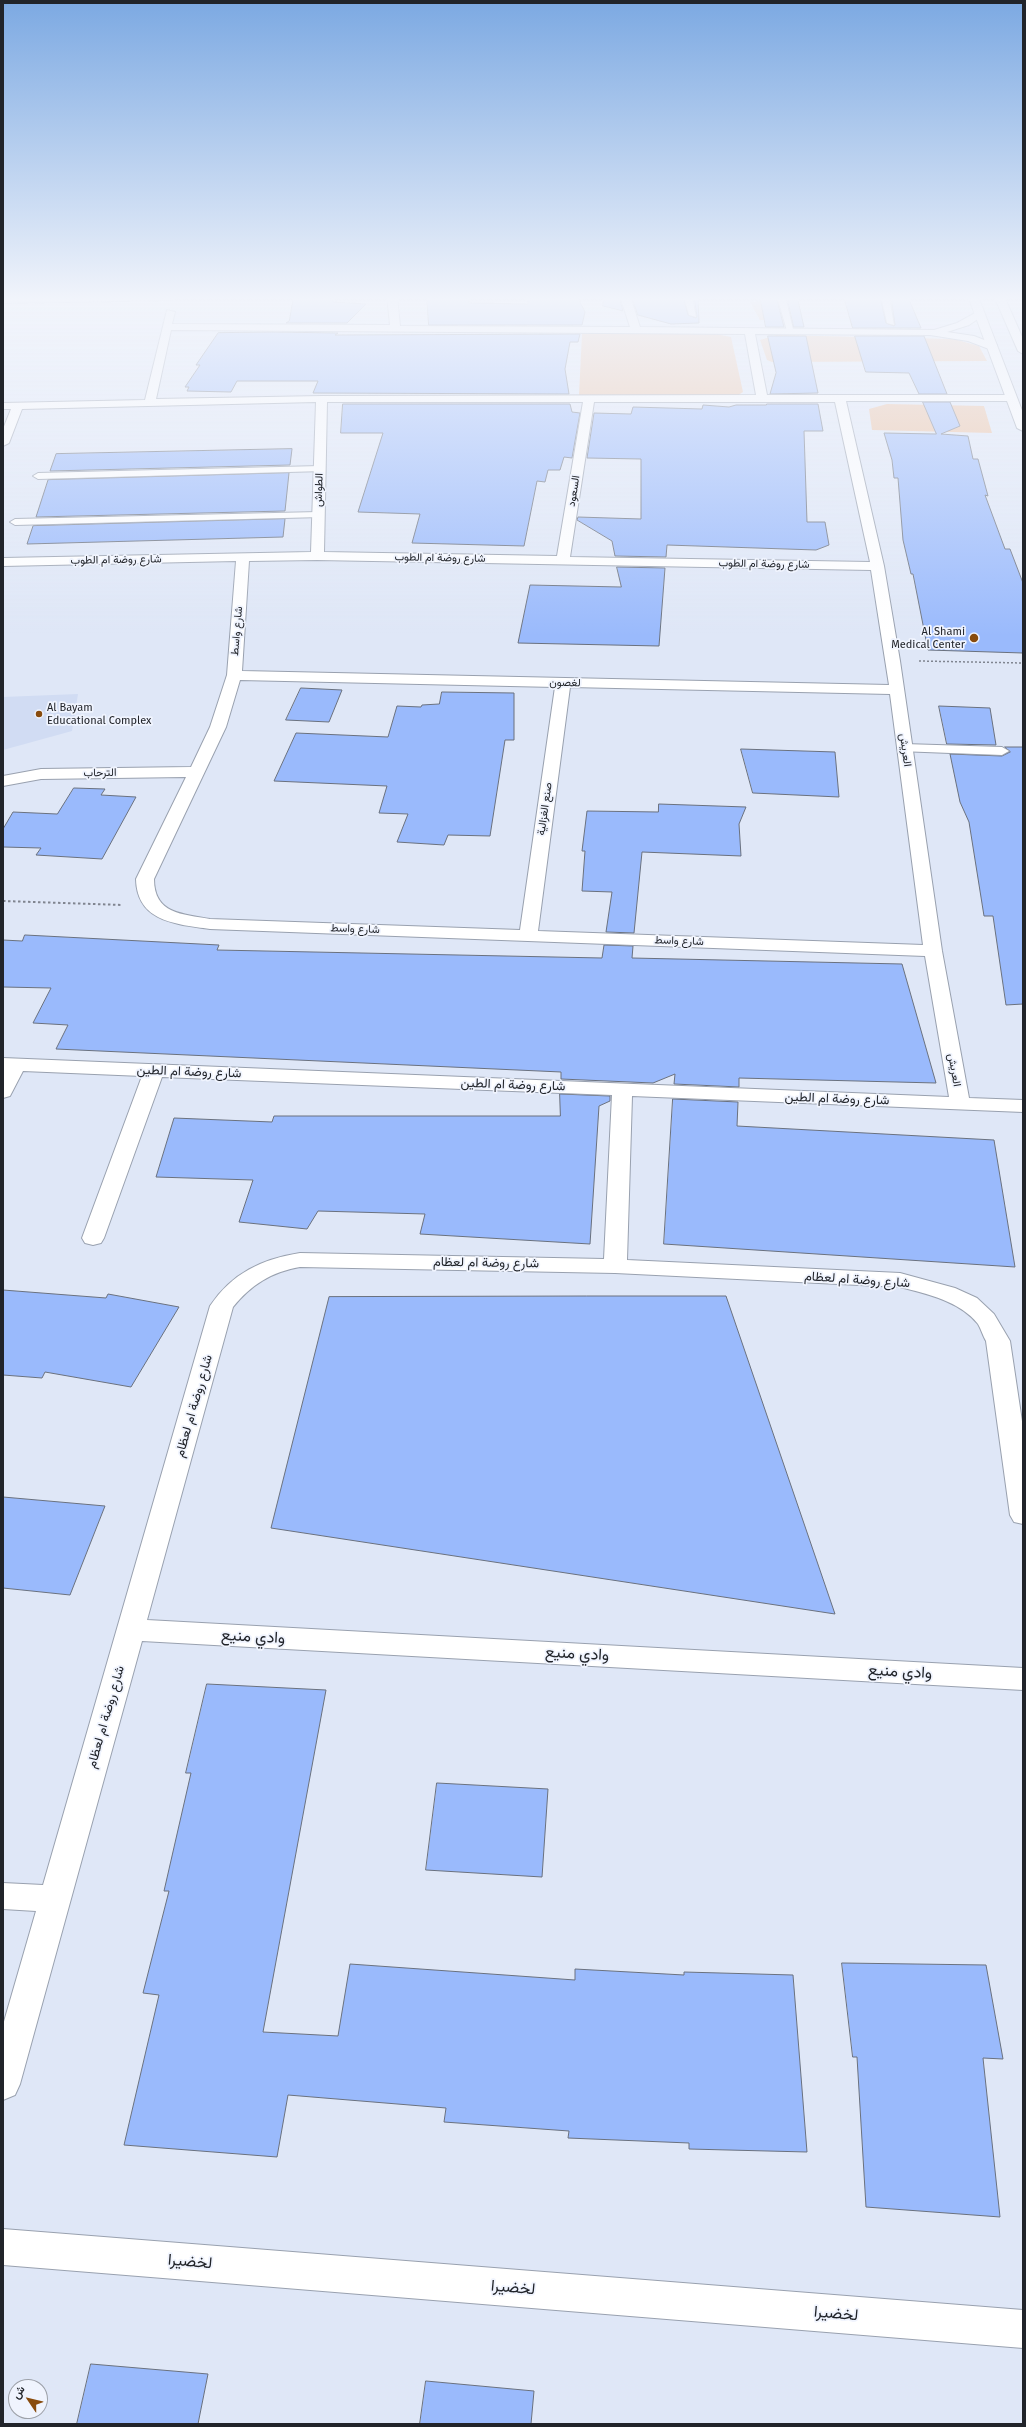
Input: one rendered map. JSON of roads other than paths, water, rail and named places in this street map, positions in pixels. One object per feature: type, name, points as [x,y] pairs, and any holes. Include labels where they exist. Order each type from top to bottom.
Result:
[{"type":"street","points":[[3,443],[17,409]]},
{"type":"street","name":"الطواش","points":[[317,556],[322,409]]},
{"type":"street","name":"السعود","points":[[562,560],[587,409]]},
{"type":"street","name":"العريش","points":[[842,409],[877,566],[893,661],[933,951],[960,1104]]},
{"type":"street","points":[[1016,409],[1023,428]]},
{"type":"street","name":"شارع روضة ام الطوب","points":[[3,562],[317,556],[877,566]]},
{"type":"street","name":"شارع واسط","points":[[243,557],[234,675],[218,727],[145,879],[143,890],[151,906],[175,918],[210,924],[933,951]]},
{"type":"street","name":"لغصون","points":[[234,675],[896,690]]},
{"type":"street","name":"صنع الغزالية","points":[[528,935],[563,682]]},
{"type":"street","name":"الترحاب","points":[[3,781],[41,774],[197,772]]},
{"type":"street","points":[[3,1092],[10,1064]]},
{"type":"street","name":"شارع روضة ام الطين","points":[[10,1064],[1023,1106]]},
{"type":"street","points":[[93,1238],[154,1070]]},
{"type":"street","points":[[614,1266],[622,1090]]},
{"type":"street","name":"شارع روضة ام لعظام","points":[[3,2084],[222,1306],[236,1288],[258,1271],[287,1261],[315,1259],[614,1266],[900,1280],[935,1289],[963,1301],[986,1318],[998,1341],[1023,1515]]},
{"type":"street","name":"وادي منيع","points":[[130,1630],[1023,1679]]},
{"type":"street","points":[[3,1896],[56,1899]]},
{"type":"street","name":"لخضيرا","points":[[3,2247],[1023,2329]]},
{"type":"lane","points":[[38,476],[320,469]]},
{"type":"lane","points":[[15,522],[318,515]]},
{"type":"lane","points":[[904,748],[1002,751]]},
{"type":"place","name":"Al Shami Medical Center","points":[[974,638]]},
{"type":"place","name":"Al Bayam Educational Complex","points":[[39,714]]}]
